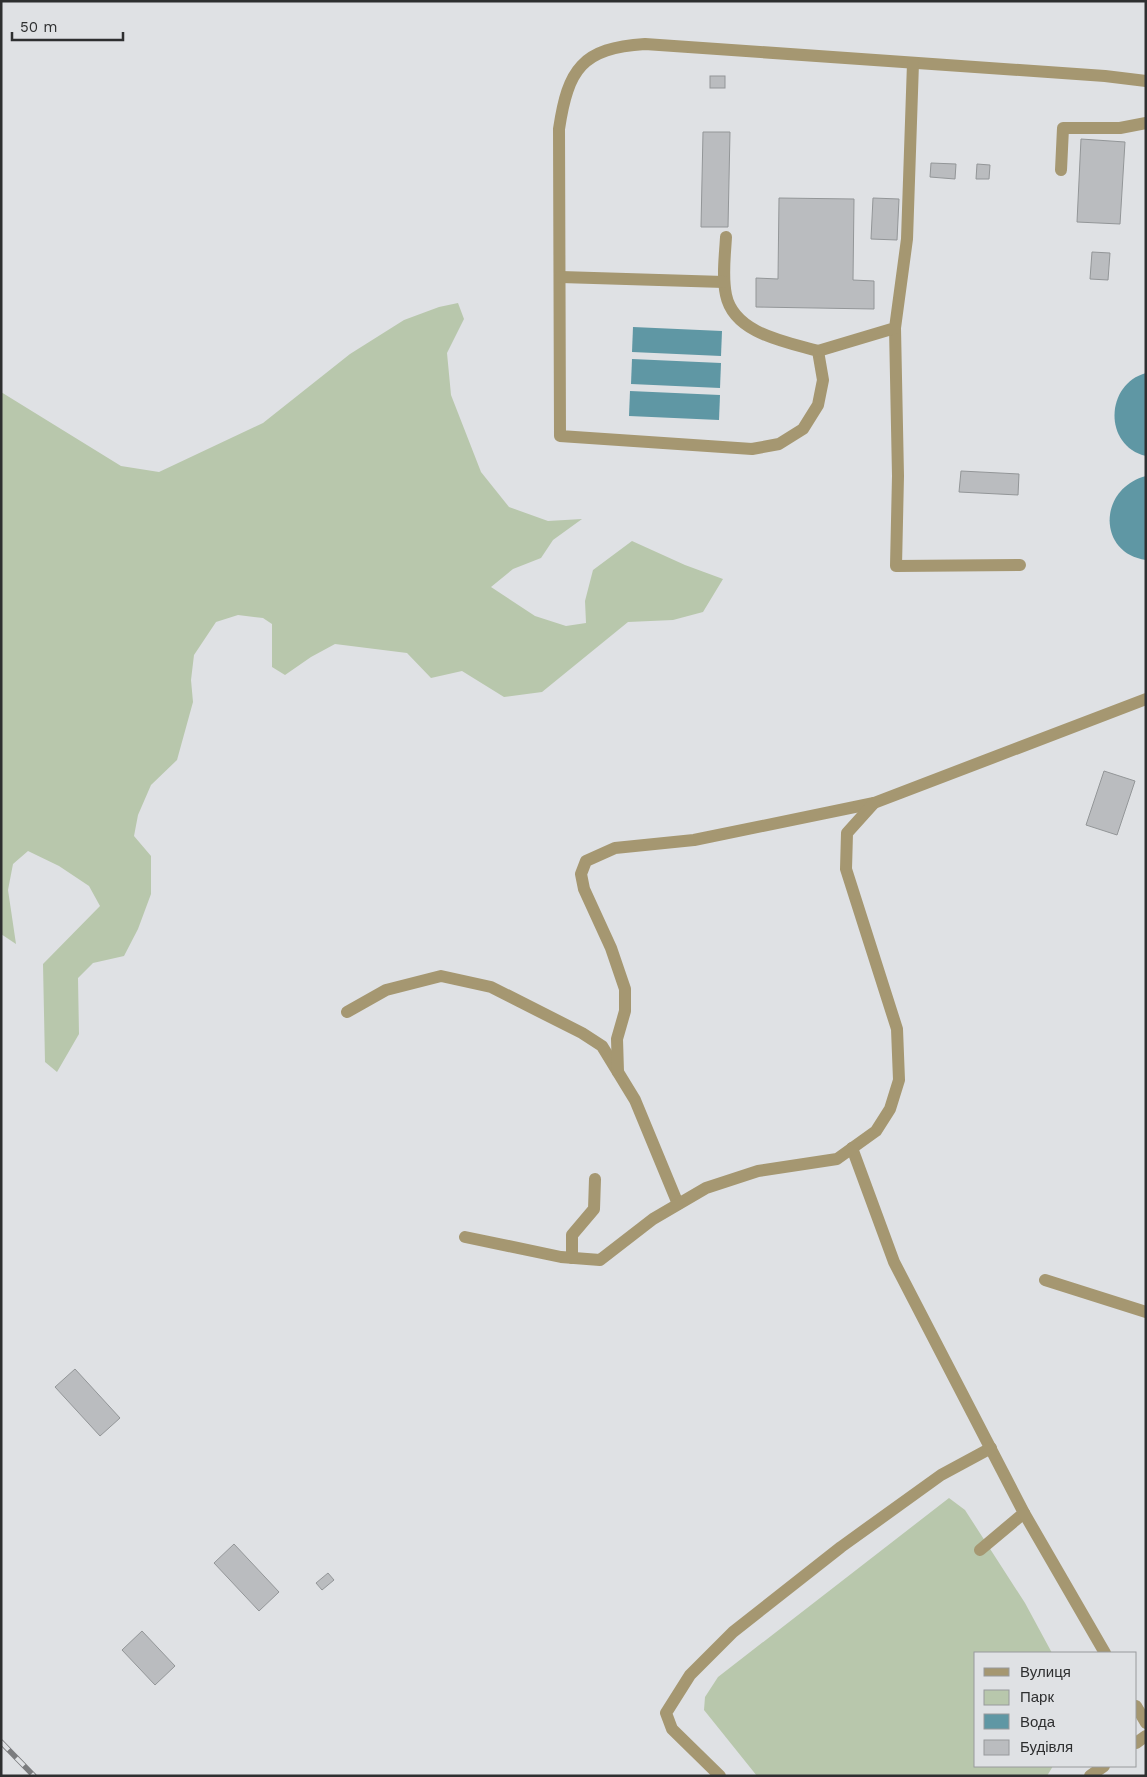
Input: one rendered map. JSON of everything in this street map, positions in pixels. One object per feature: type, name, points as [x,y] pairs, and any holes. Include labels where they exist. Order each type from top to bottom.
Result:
[{"type":"lane","points":[[818,351],[823,380],[818,405],[803,428],[779,444],[752,449],[560,436],[559,129],[568,86],[581,66],[597,52],[620,46],[645,44],[1105,76],[1146,81]]},
{"type":"lane","points":[[913,63],[907,239],[895,328],[898,476],[896,566],[1020,565]]},
{"type":"lane","points":[[1060,170],[1062,128],[1120,128],[1146,123]]},
{"type":"lane","points":[[726,237],[724,282],[726,298],[734,312],[746,324],[764,334],[818,351],[895,328]]},
{"type":"lane","points":[[560,277],[724,282]]},
{"type":"lane","points":[[618,1072],[617,1039],[625,1011],[626,989],[611,948],[584,889],[581,874],[586,861],[616,848],[694,840],[874,803],[1146,698]]},
{"type":"lane","points":[[465,1237],[572,1258],[600,1260],[653,1219],[706,1188],[758,1171],[837,1159],[876,1131],[890,1109],[899,1080],[897,1028],[846,869],[847,833],[874,803]]},
{"type":"lane","points":[[347,1012],[386,990],[441,976],[491,987],[589,1037],[602,1046],[635,1100],[678,1204]]},
{"type":"lane","points":[[852,1148],[894,1262],[1024,1513],[1104,1652]]},
{"type":"lane","points":[[572,1258],[572,1235],[594,1209],[595,1178]]},
{"type":"lane","points":[[1045,1280],[1146,1312]]},
{"type":"lane","points":[[720,1776],[672,1729],[666,1713],[690,1675],[733,1632],[841,1547],[941,1476],[991,1448]]},
{"type":"lane","points":[[980,1550],[1024,1513]]},
{"type":"lane","points":[[1137,1708],[1146,1723]]},
{"type":"lane","points":[[1090,1776],[1103,1767]]},
{"type":"green space","points":[[458,303],[464,319],[447,353],[451,395],[481,472],[509,507],[548,521],[582,519],[553,540],[541,558],[513,569],[491,587],[535,616],[566,626],[586,623],[585,601],[593,570],[632,541],[685,565],[723,579],[703,612],[673,620],[628,622],[542,692],[504,697],[462,671],[431,678],[407,653],[335,644],[311,657],[285,675],[272,667],[272,624],[263,618],[238,615],[216,622],[194,655],[191,680],[193,702],[177,760],[151,785],[138,815],[134,836],[151,856],[151,894],[138,929],[124,956],[93,963],[78,978],[79,1034],[57,1072],[45,1062],[43,964],[100,906],[89,886],[59,866],[28,851],[13,864],[8,890],[16,944],[1,934],[1,392],[121,466],[159,472],[263,423],[350,354],[404,320],[439,307]]},
{"type":"green space","points":[[949,1498],[965,1510],[1025,1603],[1051,1652],[974,1652],[974,1767],[1052,1767],[1047,1776],[757,1776],[704,1710],[705,1697],[718,1677]]},
{"type":"water","points":[[633,327],[722,331],[721,356],[632,352]]},
{"type":"water","points":[[632,359],[721,363],[720,388],[631,384]]},
{"type":"water","points":[[1146,373],[1146,456],[1132,450],[1122,440],[1116,428],[1114,415],[1117,401],[1123,389],[1132,379]]},
{"type":"water","points":[[630,391],[720,395],[719,420],[629,416]]},
{"type":"water","points":[[1146,476],[1146,560],[1130,555],[1119,546],[1112,534],[1110,521],[1112,507],[1119,494],[1130,483]]},
{"type":"building","points":[[710,76],[725,76],[725,88],[710,88]]},
{"type":"building","points":[[703,132],[730,132],[728,227],[701,227]]},
{"type":"building","points":[[1081,139],[1125,142],[1120,224],[1077,222]]},
{"type":"building","points":[[931,163],[956,164],[955,179],[930,177]]},
{"type":"building","points":[[977,164],[990,165],[989,179],[976,179]]},
{"type":"building","points":[[779,198],[854,199],[853,280],[874,281],[874,309],[756,307],[756,278],[778,279]]},
{"type":"building","points":[[873,198],[899,199],[897,240],[871,239]]},
{"type":"building","points":[[1092,252],[1110,253],[1108,280],[1090,279]]},
{"type":"building","points":[[961,471],[1019,474],[1018,495],[959,492]]},
{"type":"building","points":[[1104,771],[1135,781],[1117,835],[1086,825]]},
{"type":"building","points":[[75,1369],[120,1418],[100,1436],[55,1387]]},
{"type":"building","points":[[234,1544],[279,1592],[259,1611],[214,1563]]},
{"type":"building","points":[[328,1573],[334,1580],[322,1590],[316,1583]]},
{"type":"building","points":[[142,1631],[175,1666],[155,1685],[122,1650]]},
{"type":"railway","points":[[1,1742],[34,1776]]}]
